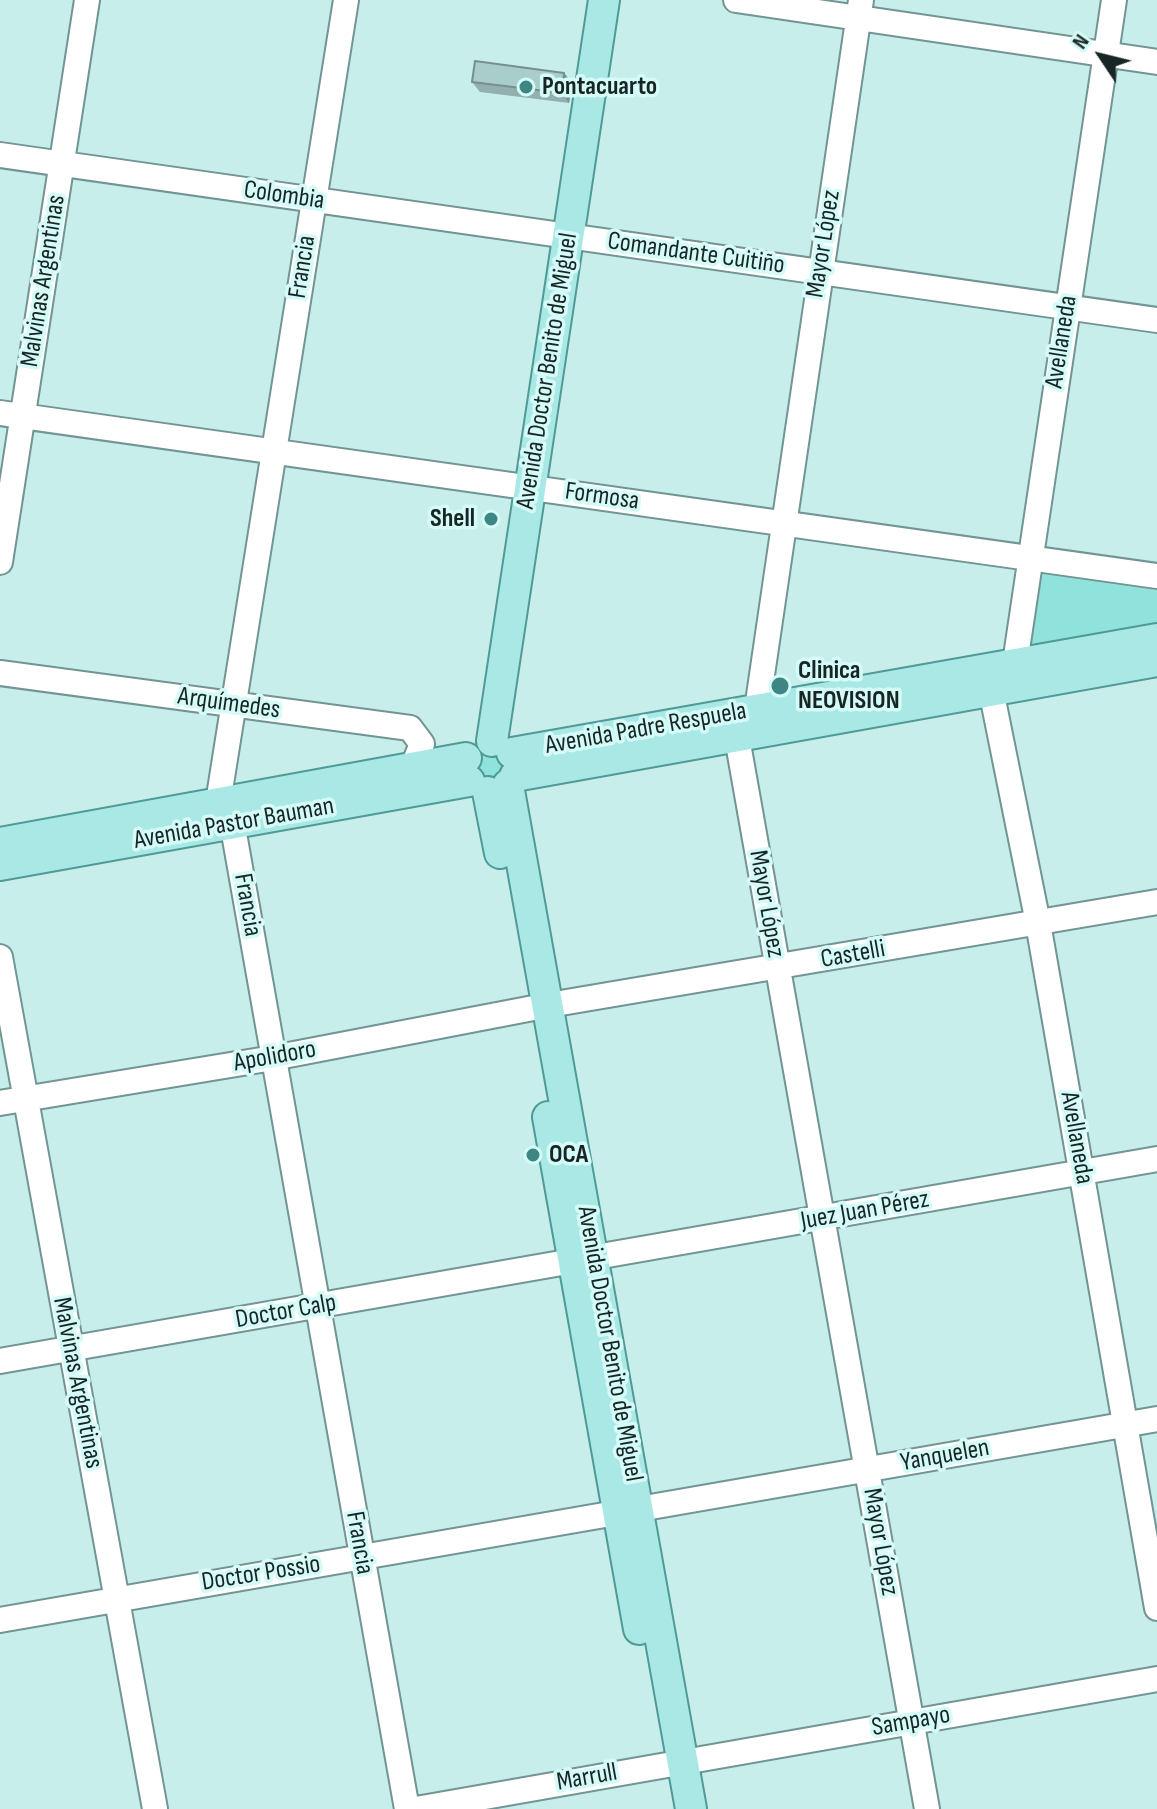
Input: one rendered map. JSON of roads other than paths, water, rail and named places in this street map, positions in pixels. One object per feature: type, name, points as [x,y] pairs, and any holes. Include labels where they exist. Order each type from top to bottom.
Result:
[{"type":"main road","name":"Avenida Doctor Benito de Miguel","points":[[604,0],[531,487],[493,769],[539,1006],[673,1763],[691,1809]]},
{"type":"main road","name":"Avenida Padre Respuela","points":[[493,769],[1003,677],[1157,639]]},
{"type":"main road","name":"Avenida Padre Respuela","points":[[1003,677],[1157,661]]},
{"type":"main road","name":"Avenida Pastor Bauman","points":[[0,865],[226,815],[412,768],[493,769]]},
{"type":"main road","name":"Avenida Pastor Bauman","points":[[0,843],[226,815],[493,769]]},
{"type":"main road","name":"Avenida Doctor Benito de Miguel","points":[[671,1809],[673,1763]]},
{"type":"street","name":"Malvinas Argentinas","points":[[0,562],[11,415],[62,164],[87,0]]},
{"type":"street","name":"Francia","points":[[346,0],[220,790],[273,1058],[407,1809]]},
{"type":"street","points":[[736,0],[859,9],[1157,62]]},
{"type":"street","name":"Avellaneda","points":[[1114,0],[1029,557],[1003,677],[1038,923],[1157,1608]]},
{"type":"street","name":"Mayor López","points":[[859,9],[750,722],[739,749],[927,1809]]},
{"type":"street","name":"Colombia","points":[[0,155],[568,236]]},
{"type":"street","name":"Comandante Cuitiño","points":[[568,236],[1157,320]]},
{"type":"street","name":"Formosa","points":[[11,415],[1157,576]]},
{"type":"street","name":"Arquímedes","points":[[0,673],[410,728],[422,744],[412,768]]},
{"type":"street","name":"Castelli","points":[[539,1006],[778,969],[1157,902]]},
{"type":"street","name":"Malvinas Argentinas","points":[[0,957],[155,1809]]},
{"type":"street","name":"Apolidoro","points":[[0,1103],[273,1058],[539,1006]]},
{"type":"street","name":"Juez Juan Pérez","points":[[583,1260],[1157,1159]]},
{"type":"street","name":"Doctor Calp","points":[[0,1361],[583,1260]]},
{"type":"street","name":"Yanquelen","points":[[628,1513],[1157,1419]]},
{"type":"street","name":"Doctor Possio","points":[[0,1620],[628,1513]]},
{"type":"street","name":"Sampayo","points":[[673,1763],[1157,1679]]},
{"type":"street","name":"Marrull","points":[[416,1809],[673,1763]]},
{"type":"place","name":"Pontacuarto","points":[[526,87]]},
{"type":"place","name":"Shell","points":[[491,519]]},
{"type":"place","name":"Clinica NEOVISION","points":[[780,686]]},
{"type":"place","name":"OCA","points":[[533,1155]]}]
